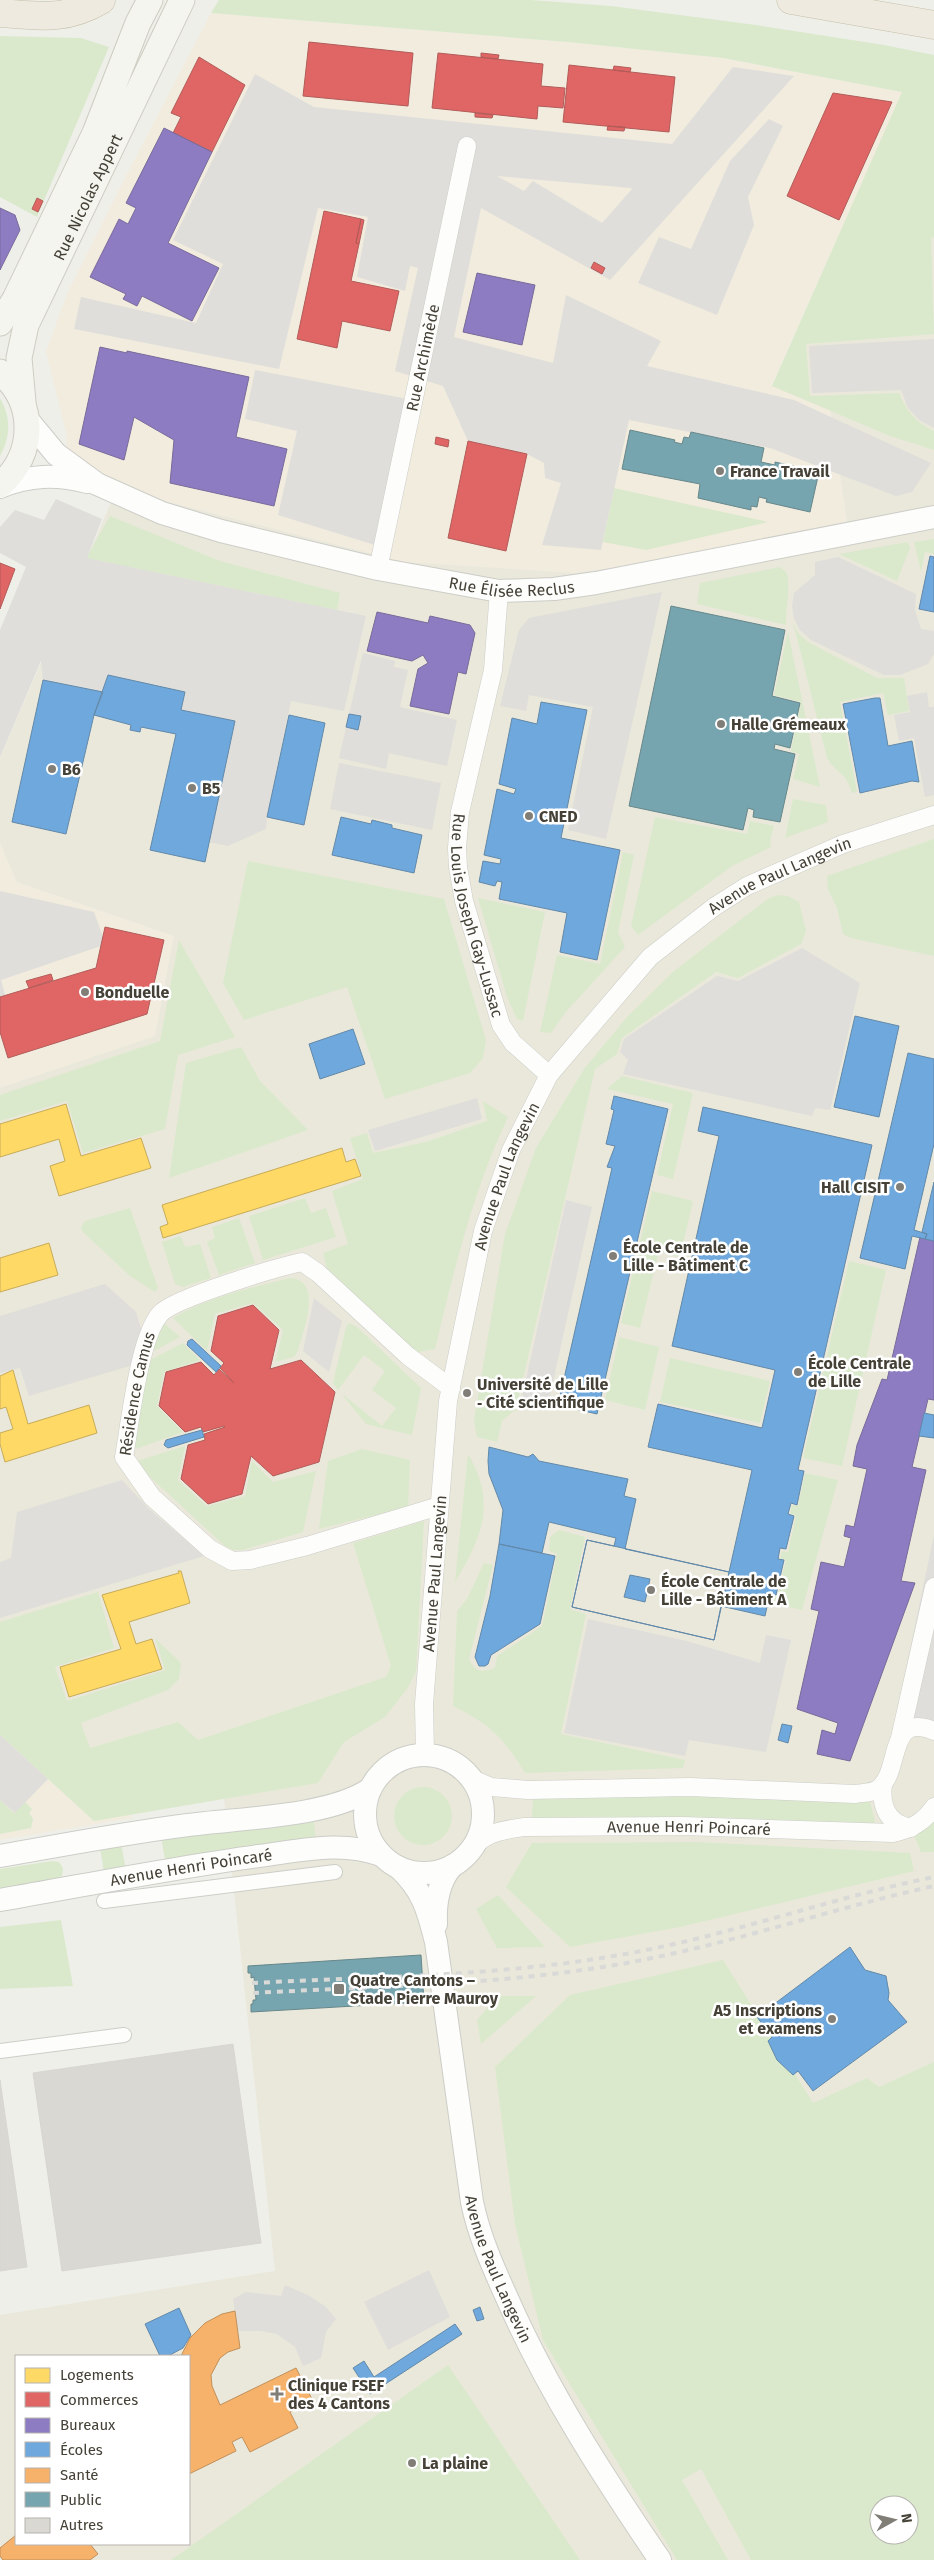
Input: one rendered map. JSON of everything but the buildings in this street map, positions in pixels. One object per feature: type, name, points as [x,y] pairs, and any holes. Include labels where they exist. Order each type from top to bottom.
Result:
[{"type":"highway","points":[[0,13],[53,17],[70,14],[101,0]]},
{"type":"highway","points":[[791,0],[934,25]]},
{"type":"main road","name":"Rue Nicolas Appert","points":[[0,323],[15,299],[95,133],[148,2]]},
{"type":"main road","name":"Rue Nicolas Appert","points":[[0,486],[14,471],[22,455],[27,437],[19,358],[26,325],[181,3]]},
{"type":"main road","points":[[0,372],[14,386],[25,410]]},
{"type":"street","name":"Rue Archimède","points":[[378,569],[467,146]]},
{"type":"street","name":"Rue Élisée Reclus","points":[[25,410],[56,454],[97,484]]},
{"type":"street","name":"Rue Élisée Reclus","points":[[0,486],[26,478],[44,476],[71,478],[97,484],[148,507],[221,531],[378,569],[499,591],[527,592],[588,584],[934,517]]},
{"type":"street","name":"Rue Louis Joseph Gay-Lussac","points":[[499,591],[493,670],[460,812],[458,867],[464,901],[501,1025],[512,1043],[549,1074]]},
{"type":"street","name":"Avenue Paul Langevin","points":[[424,1755],[424,1704],[451,1388],[483,1231],[491,1205],[511,1150],[549,1074],[650,957],[714,907],[747,886],[843,844],[934,815]]},
{"type":"street","name":"Résidence Camus","points":[[440,1506],[308,1546],[250,1560],[232,1561],[210,1549],[152,1497],[124,1457],[144,1347],[160,1314],[183,1300],[302,1262],[318,1272],[408,1356],[451,1388]]},
{"type":"street","points":[[470,1778],[480,1796],[483,1816],[473,1847],[452,1866],[425,1874],[389,1861],[372,1844],[365,1824],[366,1803],[370,1789],[377,1778],[392,1764],[404,1758],[424,1755],[450,1762],[470,1778],[492,1787],[528,1790],[690,1787],[855,1794],[877,1790],[889,1774],[900,1738],[934,1587]]},
{"type":"street","points":[[900,1738],[914,1728],[924,1727],[934,1731]]},
{"type":"street","points":[[883,1784],[883,1804],[886,1814],[891,1821],[911,1828]]},
{"type":"street","points":[[0,1856],[187,1825],[326,1808],[348,1802],[370,1789]]},
{"type":"street","name":"Avenue Henri Poincaré","points":[[473,1847],[479,1841],[498,1831],[524,1827],[684,1826],[879,1834],[911,1828],[930,1813],[934,1807]]},
{"type":"street","name":"Avenue Henri Poincaré","points":[[0,1900],[193,1865],[318,1848],[356,1847],[389,1861]]},
{"type":"street","name":"Avenue Paul Langevin","points":[[389,1861],[418,1889],[424,1901],[436,1942]]},
{"type":"street","name":"Avenue Paul Langevin","points":[[452,1866],[439,1890],[436,1915],[436,1942],[472,2202],[480,2236],[523,2333],[544,2374],[589,2452],[660,2560]]},
{"type":"street","name":"Avenue Henri Poincaré","points":[[104,1901],[335,1872]]},
{"type":"street","points":[[0,2052],[124,2035]]},
{"type":"shaded area","points":[[211,13],[568,42],[723,58],[903,92],[772,385],[830,410],[849,534],[576,573],[404,562],[117,489],[67,455],[66,433],[46,352],[66,296]]},
{"type":"shaded area","points":[[733,67],[794,76],[610,280],[481,208],[454,337],[553,363],[566,295],[661,341],[647,366],[794,400],[931,463],[912,492],[896,496],[770,448],[629,420],[601,550],[542,545],[561,483],[545,478],[544,463],[527,454],[468,441],[443,386],[395,371],[418,268],[410,266],[405,291],[357,277],[368,217],[318,208],[279,369],[74,329],[81,297],[196,323],[223,264],[173,240],[255,74],[314,107],[672,144]],"holes":[[[497,176],[631,188],[602,223],[533,181],[524,191]]]},
{"type":"shaded area","name":"Université de Lille ‐ Cité scientifique","points":[[934,100],[934,2560],[0,2560],[0,2315],[275,2271],[221,1771],[101,1788],[0,1698],[0,1088],[155,1036],[174,936],[17,882],[0,843],[0,757],[117,489],[404,562],[576,573],[849,534],[830,410],[772,386]]},
{"type":"shaded area","points":[[769,119],[783,126],[748,197],[754,225],[717,315],[638,283],[659,237],[691,249],[730,161]]},
{"type":"shaded area","points":[[934,339],[934,428],[919,420],[908,408],[901,390],[812,393],[809,346]]},
{"type":"shaded area","points":[[255,370],[408,399],[375,545],[278,515],[297,431],[245,419]]},
{"type":"shaded area","points":[[56,499],[102,519],[87,558],[366,616],[344,711],[291,701],[266,829],[228,846],[209,842],[235,721],[181,710],[185,692],[108,675],[103,692],[43,680],[41,661],[0,757],[0,630],[26,567],[0,553],[0,527],[15,510],[44,520]]},
{"type":"shaded area","points":[[838,557],[916,594],[915,610],[921,629],[934,631],[934,654],[928,664],[900,675],[884,675],[811,640],[800,630],[794,619],[792,606],[794,593],[815,575],[815,562]]},
{"type":"shaded area","points":[[662,592],[606,839],[568,830],[593,707],[529,695],[526,711],[500,706],[519,630],[529,618]]},
{"type":"shaded area","points":[[363,653],[395,661],[394,667],[408,670],[400,707],[457,720],[447,766],[389,753],[386,769],[339,758]]},
{"type":"shaded area","points":[[927,692],[929,707],[934,707],[934,795],[925,797],[914,738],[899,741],[894,715],[910,712],[907,696]]},
{"type":"shaded area","points":[[339,763],[441,783],[432,830],[330,809]]},
{"type":"shaded area","points":[[0,843],[17,882],[174,936],[156,1036],[0,1088]]},
{"type":"shaded area","points":[[0,891],[94,912],[103,937],[101,946],[1,980],[5,995],[0,997]]},
{"type":"shaded area","points":[[802,948],[860,983],[830,1110],[815,1108],[812,1116],[623,1074],[628,1060],[620,1052],[624,1039],[717,976],[738,981]]},
{"type":"shaded area","points":[[477,1098],[482,1119],[375,1151],[368,1130]]},
{"type":"shaded area","points":[[566,1200],[592,1207],[548,1404],[522,1397]]},
{"type":"shaded area","points":[[105,1284],[136,1312],[142,1332],[133,1365],[29,1396],[20,1368],[0,1373],[0,1316]]},
{"type":"shaded area","points":[[314,1298],[342,1321],[329,1372],[303,1351]]},
{"type":"shaded area","points":[[122,1480],[149,1509],[204,1556],[0,1618],[0,1562],[11,1558],[17,1512]]},
{"type":"shaded area","points":[[934,1535],[934,1739],[895,1720]]},
{"type":"shaded area","points":[[588,1619],[687,1641],[760,1663],[766,1635],[791,1640],[766,1752],[689,1740],[685,1756],[564,1733]]},
{"type":"shaded area","points":[[0,1698],[101,1788],[133,1818],[0,1840]]},
{"type":"shaded area","points":[[0,1735],[48,1779],[15,1813],[0,1800]]},
{"type":"shaded area","points":[[429,2270],[450,2317],[388,2350],[364,2302]]},
{"type":"shaded area","points":[[285,2285],[308,2295],[326,2307],[336,2319],[326,2332],[321,2358],[303,2366],[295,2347],[277,2334],[261,2331],[238,2331],[233,2299],[246,2292],[281,2296]]},
{"type":"green space","points":[[219,0],[531,0],[611,6],[756,25],[884,45],[934,55],[934,237],[931,238],[934,334],[806,344],[810,396],[899,393],[912,415],[934,431],[934,450],[890,436],[772,386],[902,92],[723,58],[568,42],[211,13]]},
{"type":"green space","points":[[0,36],[81,38],[109,47],[37,217],[0,197]]},
{"type":"green space","points":[[0,398],[8,419],[8,434],[0,456]]},
{"type":"green space","points":[[614,488],[768,522],[646,550],[603,542]]},
{"type":"green space","points":[[110,516],[220,561],[340,593],[337,610],[86,558]]},
{"type":"green space","points":[[934,539],[934,554],[925,552],[921,572],[914,542]]},
{"type":"green space","points":[[908,542],[910,548],[897,581],[839,554]]},
{"type":"green space","points":[[780,567],[787,573],[788,579],[786,625],[697,604],[700,583]]},
{"type":"green space","points":[[793,622],[798,633],[808,642],[877,678],[904,678],[909,711],[888,715],[883,693],[840,702],[857,792],[852,793],[847,780],[827,758]]},
{"type":"green space","points":[[788,632],[820,787],[793,779],[799,754],[791,751],[801,702],[774,695]]},
{"type":"green space","points":[[793,799],[826,805],[828,822],[785,838]]},
{"type":"green space","points":[[655,817],[747,834],[750,821],[774,826],[770,841],[771,847],[732,866],[638,935],[631,926]]},
{"type":"green space","points":[[934,839],[934,956],[851,938],[843,934],[837,908],[828,889],[827,876]]},
{"type":"green space","points":[[623,852],[634,855],[618,932],[625,947],[565,1013],[551,1033],[540,1032],[557,955],[600,964]]},
{"type":"green space","points":[[248,861],[444,899],[486,1040],[483,1058],[470,1073],[385,1099],[347,987],[244,1020],[223,983]]},
{"type":"green space","points":[[778,895],[788,896],[799,902],[806,931],[801,944],[738,978],[716,972],[622,1038],[617,1054],[595,1069],[516,1409],[502,1421],[497,1442],[477,1437],[474,1420],[505,1234],[536,1148],[584,1069],[627,1017],[674,971],[769,898]]},
{"type":"green space","points":[[478,898],[545,912],[523,1021],[517,1019],[507,997]]},
{"type":"green space","points":[[179,940],[235,1037],[178,1055],[165,1129],[83,1153],[67,1101],[0,1121],[0,1095],[160,1041]]},
{"type":"green space","points":[[241,1047],[260,1081],[308,1130],[169,1178],[186,1063]]},
{"type":"green space","points":[[622,1076],[693,1093],[673,1179],[657,1175],[673,1104],[607,1089]]},
{"type":"green space","points":[[483,1101],[508,1117],[484,1173],[457,1260],[435,1349],[418,1352],[411,1348],[327,1269],[323,1253],[348,1244],[332,1191],[363,1179],[350,1138],[367,1133],[373,1153],[426,1142],[487,1121]]},
{"type":"green space","points":[[652,1191],[693,1201],[680,1257],[659,1251],[640,1328],[621,1323]]},
{"type":"green space","points":[[305,1198],[311,1213],[326,1208],[336,1237],[263,1260],[249,1216]]},
{"type":"green space","points":[[130,1208],[158,1288],[155,1292],[130,1276],[83,1232],[81,1227],[85,1221]]},
{"type":"green space","points":[[239,1218],[255,1263],[219,1275],[207,1242],[215,1238],[212,1227]]},
{"type":"green space","points":[[181,1236],[185,1247],[200,1244],[211,1278],[183,1287],[175,1284],[162,1242]]},
{"type":"green space","points":[[849,1261],[886,1270],[842,1466],[803,1458]]},
{"type":"green space","points":[[290,1278],[300,1281],[306,1287],[309,1297],[307,1320],[298,1351],[294,1357],[275,1362],[283,1330],[253,1303],[215,1314],[207,1351],[173,1318],[200,1304]]},
{"type":"green space","points":[[164,1323],[180,1337],[154,1351],[155,1340]]},
{"type":"green space","points":[[349,1323],[357,1327],[421,1388],[412,1435],[366,1424],[341,1393],[382,1426],[396,1408],[372,1390],[385,1371],[364,1355],[338,1390],[333,1383],[346,1327]]},
{"type":"green space","points":[[619,1337],[659,1347],[645,1410],[605,1400]]},
{"type":"green space","points":[[183,1343],[200,1360],[164,1372],[157,1406],[183,1432],[136,1449],[132,1444],[150,1360]]},
{"type":"green space","points":[[670,1358],[770,1381],[760,1423],[660,1402]]},
{"type":"green space","points":[[185,1446],[178,1480],[207,1506],[245,1496],[252,1461],[273,1482],[316,1471],[303,1532],[243,1550],[233,1550],[225,1546],[137,1465],[137,1461]]},
{"type":"green space","points":[[362,1449],[410,1460],[408,1507],[319,1529],[328,1461]]},
{"type":"green space","points":[[468,1454],[477,1471],[482,1488],[483,1520],[479,1535],[455,1582]]},
{"type":"green space","points":[[805,1473],[838,1480],[802,1610],[771,1603],[772,1596],[777,1597],[786,1560],[780,1558],[782,1551],[788,1552],[796,1516],[790,1513],[792,1505],[798,1506]]},
{"type":"green space","points":[[424,1521],[416,1672],[407,1689],[385,1717],[344,1742],[318,1783],[94,1821],[0,1735],[0,1622],[98,1592],[114,1648],[55,1667],[67,1701],[165,1670],[155,1638],[181,1663],[179,1679],[168,1690],[81,1723],[90,1748],[178,1722],[198,1740],[386,1677],[391,1666],[353,1543]]},
{"type":"green space","points":[[559,1530],[585,1537],[570,1609],[586,1614],[561,1734],[685,1760],[683,1768],[525,1773],[510,1750],[495,1733],[477,1719],[453,1706],[457,1611],[467,1599],[484,1563],[493,1565],[469,1659],[476,1669],[486,1671],[495,1668],[497,1656],[542,1626],[557,1554],[549,1551],[550,1537]]},
{"type":"green space","points":[[417,1787],[429,1787],[444,1795],[452,1810],[452,1822],[444,1837],[429,1845],[417,1845],[402,1837],[394,1822],[394,1810],[402,1795]]},
{"type":"green space","points":[[711,1796],[870,1802],[876,1825],[714,1817],[532,1818],[533,1799]]},
{"type":"green space","points":[[0,1800],[14,1813],[25,1802],[32,1809],[29,1813],[33,1819],[31,1828],[0,1834]]},
{"type":"green space","points":[[934,1807],[934,1852],[921,1852],[911,1828]]},
{"type":"green space","points":[[313,1816],[316,1840],[165,1860],[161,1836]]},
{"type":"green space","points":[[698,1842],[910,1853],[914,1871],[680,1927],[570,1947],[506,1887],[532,1843]]},
{"type":"green space","points":[[121,1843],[126,1870],[104,1873],[100,1847]]},
{"type":"green space","points":[[52,1861],[59,1862],[63,1868],[62,1876],[52,1880],[0,1889],[0,1869]]},
{"type":"green space","points":[[498,1895],[544,1947],[497,1948],[476,1909]]},
{"type":"green space","points":[[61,1920],[73,1986],[0,1989],[0,1927]]},
{"type":"green space","points":[[723,1960],[813,2103],[867,2078],[879,2087],[934,2062],[934,2560],[751,2560],[701,2469],[682,2480],[728,2560],[677,2560],[543,2340],[515,2224],[495,2067],[570,1995]]},
{"type":"green space","points":[[498,1996],[536,1996],[481,2044],[477,2020]]},
{"type":"green space","name":"La plaine","points":[[448,2365],[580,2560],[171,2560]]},
{"type":"railway","points":[[252,1983],[479,1972],[569,1963],[614,1956],[695,1939],[854,1896],[934,1877]]},
{"type":"railway","points":[[253,1993],[494,1980],[590,1969],[637,1961],[712,1944],[859,1904],[934,1886]]},
{"type":"place","name":"France Travail","points":[[720,471]]},
{"type":"place","name":"Halle Grémeaux","points":[[721,724]]},
{"type":"place","name":"B6","points":[[52,769]]},
{"type":"place","name":"B5","points":[[192,788]]},
{"type":"place","name":"CNED","points":[[529,816]]},
{"type":"place","name":"Bonduelle","points":[[85,992]]},
{"type":"place","name":"Hall CISIT","points":[[900,1187]]},
{"type":"place","name":"École Centrale de Lille - Bâtiment C","points":[[613,1256]]},
{"type":"place","name":"École Centrale de Lille","points":[[798,1372]]},
{"type":"place","name":"Université de Lille ‐ Cité scientifique","points":[[467,1393]]},
{"type":"place","name":"École Centrale de Lille - Bâtiment A","points":[[651,1590]]},
{"type":"place","name":"Quatre Cantons – Stade Pierre Mauroy","points":[[339,1989]]},
{"type":"place","name":"A5 Inscriptions et examens","points":[[832,2019]]},
{"type":"place","name":"Clinique FSEF des 4 Cantons","points":[[277,2394]]},
{"type":"place","name":"La plaine","points":[[412,2463]]}]
